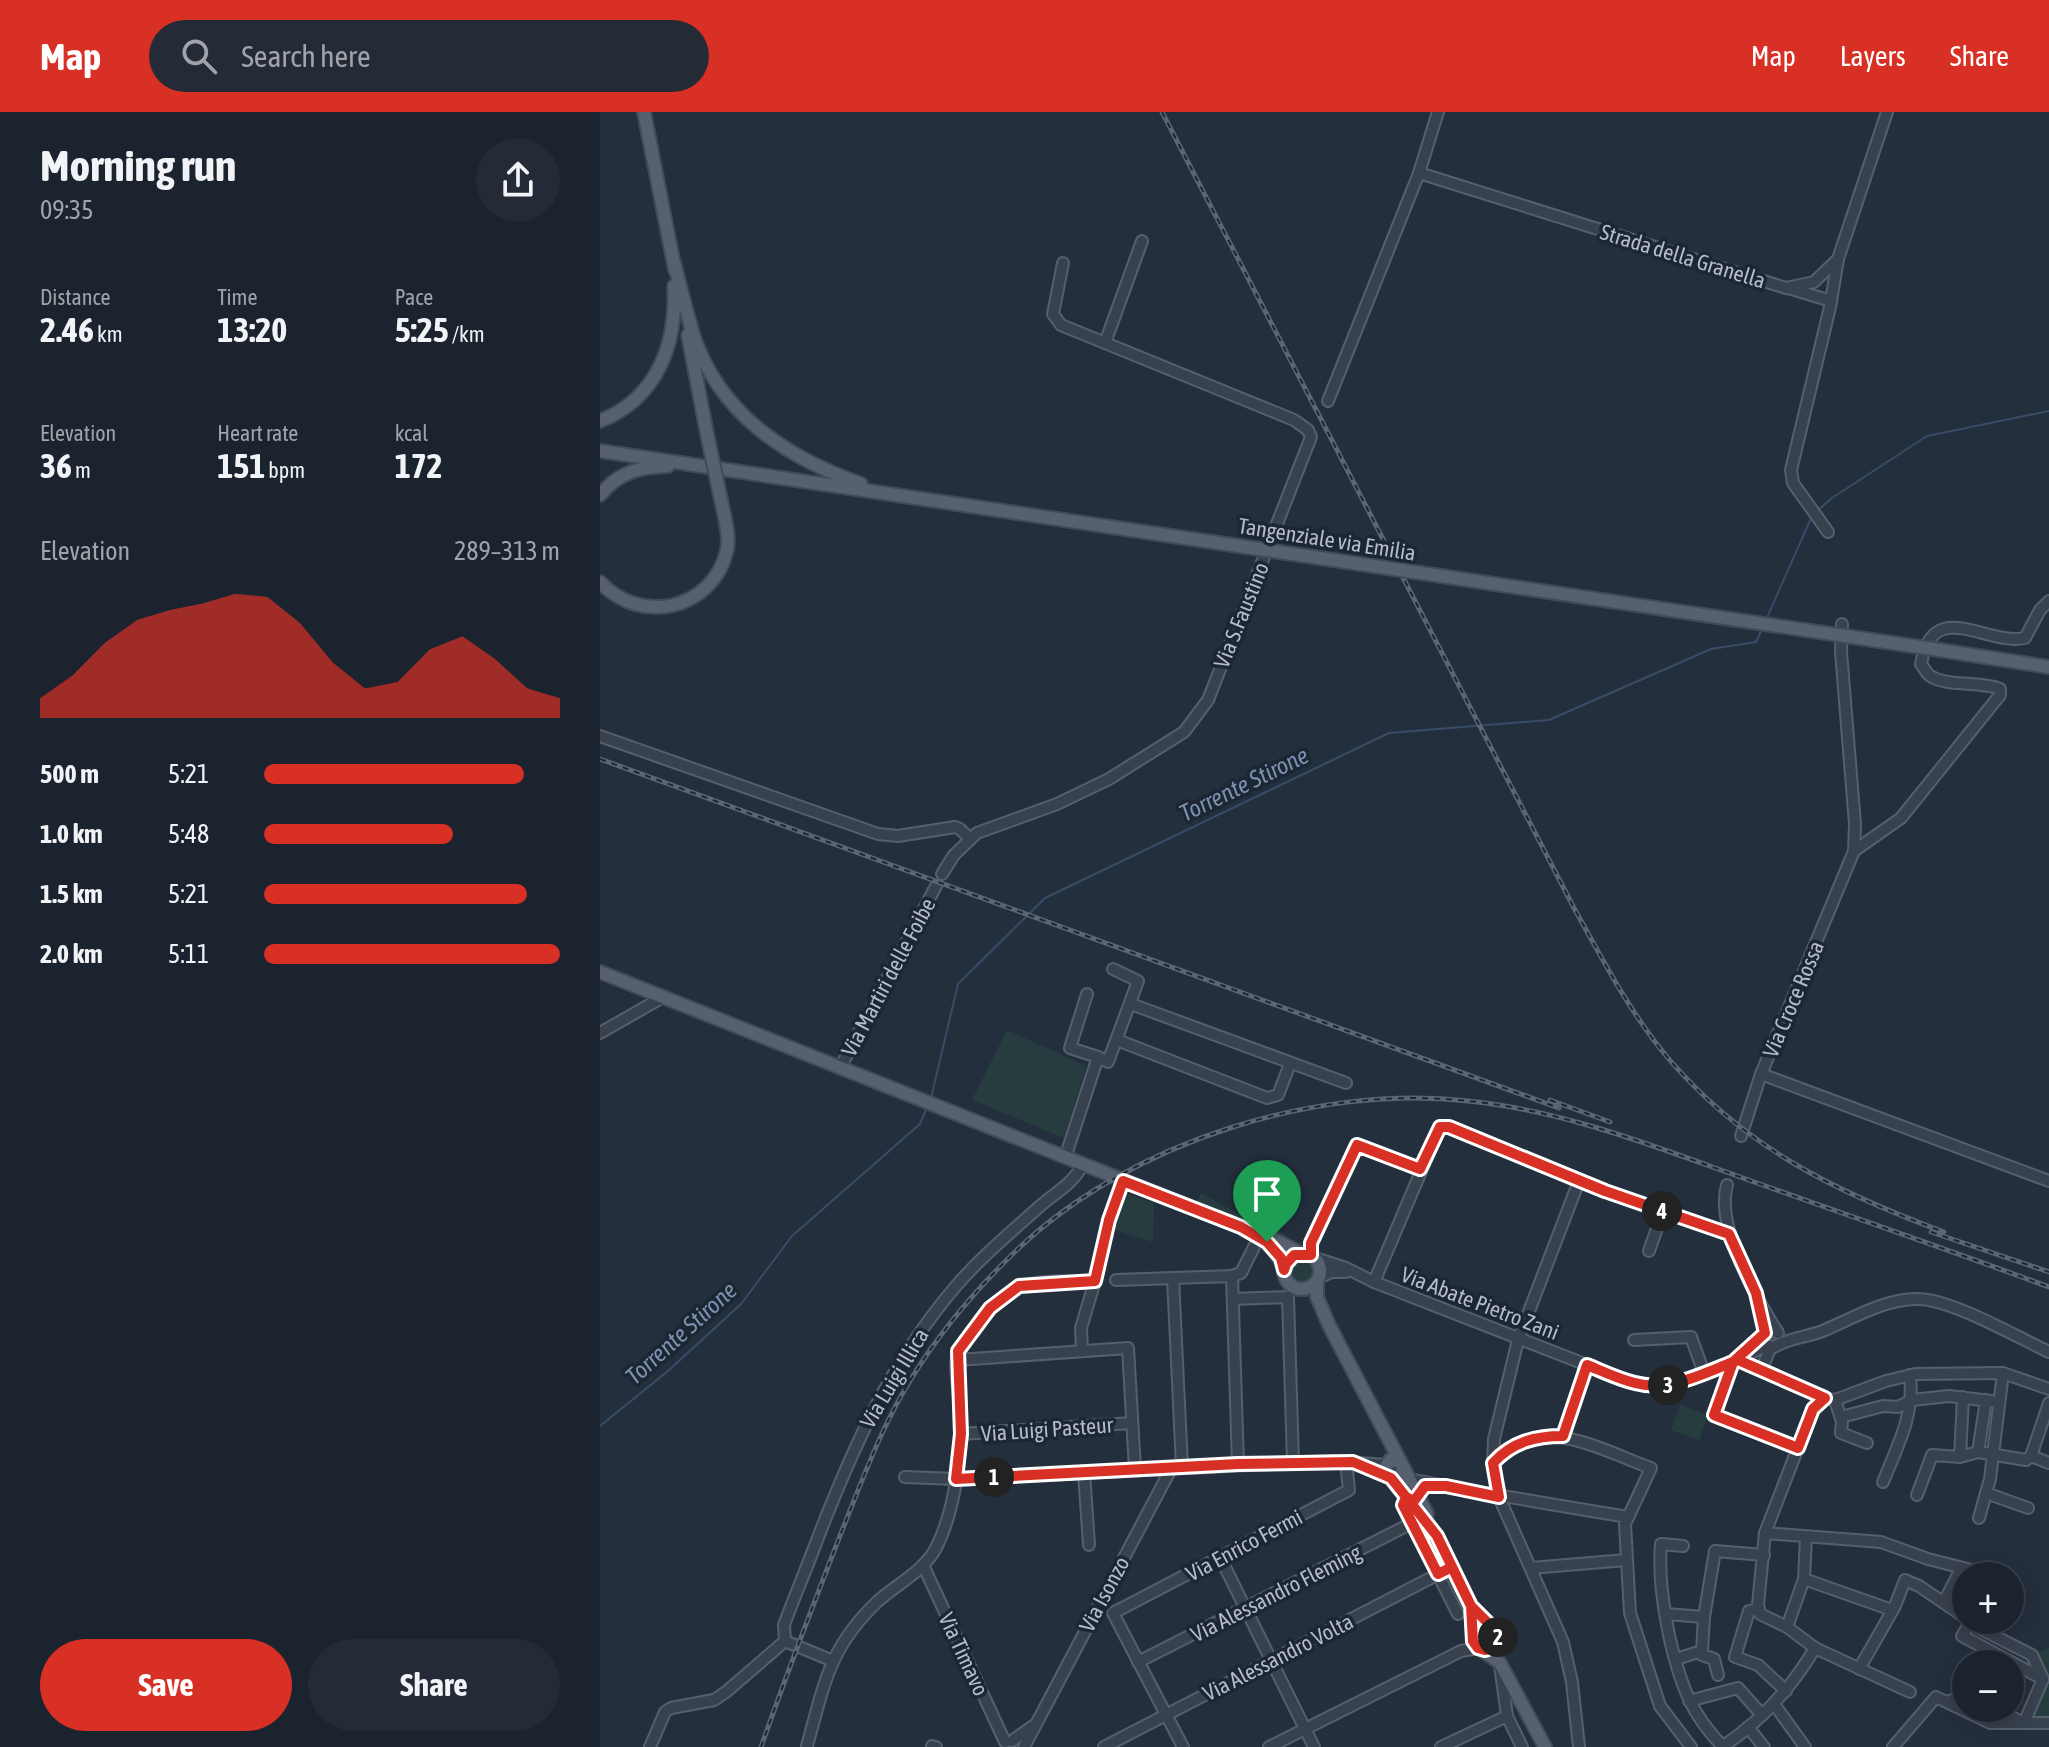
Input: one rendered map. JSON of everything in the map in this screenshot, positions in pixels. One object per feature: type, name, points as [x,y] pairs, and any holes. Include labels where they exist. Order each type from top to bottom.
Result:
[{"type":"main road","points":[[600,582],[616,596],[632,604],[652,608],[673,606],[690,600],[706,588],[721,568],[728,546],[644,112]]},
{"type":"main road","points":[[600,421],[644,389],[666,354],[675,313],[674,262]]},
{"type":"main road","points":[[674,262],[694,336],[706,363],[738,413],[757,430],[799,458],[889,493]]},
{"type":"main road","name":"Tangenziale via Emilia","points":[[600,451],[2049,667]]},
{"type":"main road","points":[[600,495],[615,480],[635,469],[698,465]]},
{"type":"main road","name":"Via Abate Pietro Zani","points":[[600,972],[1241,1227],[1267,1242],[1281,1258],[1284,1270]]},
{"type":"main road","name":"Via Abate Pietro Zani","points":[[1241,1227],[1259,1231],[1308,1256]]},
{"type":"main road","points":[[1329,1325],[1314,1304],[1286,1280],[1284,1270],[1289,1259],[1308,1256],[1320,1267],[1317,1297],[1386,1435],[1395,1470],[1432,1528],[1471,1606],[1497,1632],[1500,1663],[1545,1747]]},
{"type":"main road","points":[[1298,1289],[1308,1288],[1318,1280]]},
{"type":"main road","points":[[1395,1470],[1412,1498]]},
{"type":"main road","points":[[1471,1606],[1477,1643],[1500,1663]]},
{"type":"main road","points":[[1477,1643],[1479,1627],[1489,1626]]},
{"type":"main road","points":[[1477,1643],[1493,1648],[1497,1642]]},
{"type":"street","points":[[1328,401],[1419,173],[1438,112]]},
{"type":"street","points":[[1828,532],[1793,483],[1793,459],[1838,259],[1887,112]]},
{"type":"street","name":"Strada della Granella","points":[[1419,173],[1786,288],[1814,282],[1838,259]]},
{"type":"street","points":[[1105,343],[1142,241]]},
{"type":"street","name":"Via S.Faustino","points":[[970,839],[985,828],[1088,790],[1184,732],[1208,700],[1311,440],[1308,430],[1294,420],[1061,325],[1053,314],[1063,263]]},
{"type":"street","points":[[1786,288],[1831,301]]},
{"type":"street","points":[[1854,851],[1901,818],[2000,695],[2000,689],[1991,685],[1943,680],[1928,675],[1921,664],[1931,637],[1943,628],[1967,628],[2011,641],[2025,638],[2040,610],[2049,601]]},
{"type":"street","name":"Via Croce Rossa","points":[[1842,624],[1841,652],[1855,824],[1854,851],[1761,1074],[2049,1181]]},
{"type":"street","points":[[600,736],[878,834],[898,836],[955,827],[970,839],[954,855],[942,874]]},
{"type":"street","name":"Via Martiri delle Foibe","points":[[840,1068],[936,886]]},
{"type":"street","points":[[1087,994],[1070,1048],[1108,1062],[1138,981],[1113,969]]},
{"type":"street","points":[[600,1033],[663,997]]},
{"type":"street","points":[[1131,1004],[1346,1083]]},
{"type":"street","points":[[1117,1040],[1267,1098],[1278,1095],[1290,1064]]},
{"type":"street","points":[[1065,1158],[1098,1057]]},
{"type":"street","points":[[1741,1136],[1761,1074]]},
{"type":"street","points":[[1374,1282],[1440,1127],[1449,1127],[1579,1181],[1729,1234]]},
{"type":"street","points":[[1308,1256],[1311,1243],[1357,1145],[1420,1169]]},
{"type":"street","name":"Via Luigi Illica","points":[[785,1641],[784,1625],[840,1479],[870,1414],[897,1368],[937,1309],[960,1282],[987,1254],[1064,1188],[1083,1164]]},
{"type":"street","points":[[1082,1351],[1081,1328],[1109,1220],[1123,1181]]},
{"type":"street","points":[[1579,1181],[1518,1340],[1494,1439],[1493,1463],[1499,1497],[1563,1642],[1572,1682],[1579,1747]]},
{"type":"street","points":[[1727,1185],[1723,1199],[1729,1234],[1756,1293],[1771,1338],[1761,1370]]},
{"type":"street","points":[[1649,1251],[1663,1211]]},
{"type":"street","points":[[1116,1280],[1232,1276],[1241,1273],[1254,1247]]},
{"type":"street","name":"Via Abate Pietro Zani","points":[[1308,1256],[1346,1268],[1356,1275],[1518,1340],[1636,1384],[1672,1385],[1704,1373]]},
{"type":"street","name":"Via Abate Pietro Zani","points":[[1318,1280],[1331,1272],[1356,1275]]},
{"type":"street","points":[[1232,1276],[1238,1464]]},
{"type":"street","points":[[1173,1278],[1177,1467]]},
{"type":"street","points":[[807,1746],[833,1661],[843,1640],[879,1600],[923,1565],[935,1551],[943,1533],[956,1479],[961,1434],[958,1351],[990,1308],[1019,1286],[1095,1281]]},
{"type":"street","points":[[1233,1299],[1288,1297],[1293,1462]]},
{"type":"street","points":[[1634,1340],[1691,1337],[1704,1373],[1735,1361],[1771,1338],[1819,1332],[1879,1307],[1916,1298],[1949,1305],[2049,1352]]},
{"type":"street","points":[[957,1360],[1128,1348],[1135,1469]]},
{"type":"street","points":[[1735,1361],[1830,1399],[1841,1417],[1841,1433],[1867,1443]]},
{"type":"street","points":[[1735,1361],[1714,1415],[1798,1448]]},
{"type":"street","points":[[1563,1436],[1587,1365]]},
{"type":"street","points":[[1979,1518],[1993,1455],[2003,1373]]},
{"type":"street","points":[[1786,1691],[1758,1665],[1735,1657],[1754,1610],[1765,1533],[1813,1409],[1830,1399],[1910,1375],[2003,1373],[2049,1389]]},
{"type":"street","points":[[1883,1482],[1907,1425],[1912,1400],[1910,1375]]},
{"type":"street","points":[[1841,1417],[1883,1406],[1898,1407],[1912,1400],[1963,1397],[1999,1402]]},
{"type":"street","points":[[1960,1457],[1963,1397]]},
{"type":"street","points":[[1978,1452],[1986,1400]]},
{"type":"street","points":[[1917,1495],[1932,1455],[1960,1457],[1978,1452],[2026,1460],[2031,1456],[2049,1403]]},
{"type":"street","name":"Via Luigi Pasteur","points":[[961,1434],[1132,1423]]},
{"type":"street","points":[[1493,1463],[1503,1452],[1524,1440],[1563,1436],[1651,1468],[1625,1524],[1633,1629],[1660,1706],[1691,1747]]},
{"type":"street","points":[[2031,1456],[2049,1463]]},
{"type":"street","points":[[905,1477],[956,1479],[1238,1464],[1349,1462],[1395,1470],[1446,1486],[1499,1497],[1628,1517]]},
{"type":"street","name":"Via Enrico Fermi","points":[[1138,1662],[1113,1613],[1349,1490],[1349,1462]]},
{"type":"street","name":"Via Isonzo","points":[[1013,1745],[1038,1722],[1116,1570],[1177,1467]]},
{"type":"street","points":[[1084,1472],[1089,1545]]},
{"type":"street","points":[[1446,1486],[1425,1486],[1403,1505],[1458,1614]]},
{"type":"street","points":[[1986,1493],[2028,1508]]},
{"type":"street","name":"Via Alessandro Fleming","points":[[1138,1662],[1246,1610],[1412,1523]]},
{"type":"street","points":[[1765,1533],[1881,1542],[1952,1566]]},
{"type":"street","points":[[1787,1627],[1804,1579],[1806,1537]]},
{"type":"street","points":[[1683,1546],[1661,1544],[1658,1571],[1666,1614],[1689,1701],[1722,1746],[1738,1743],[1748,1727],[1786,1691],[1815,1648]]},
{"type":"street","points":[[1718,1675],[1714,1659],[1702,1655],[1704,1617],[1715,1551],[1764,1555]]},
{"type":"street","points":[[1220,1557],[1314,1747]]},
{"type":"street","points":[[1531,1568],[1626,1560]]},
{"type":"street","name":"Via Timavo","points":[[923,1565],[1013,1745]]},
{"type":"street","name":"Via Alessandro Volta","points":[[1104,1747],[1452,1567]]},
{"type":"street","points":[[1804,1579],[1892,1610]]},
{"type":"street","points":[[1859,1669],[1905,1580],[1952,1608]]},
{"type":"street","points":[[1944,1602],[1952,1586]]},
{"type":"street","points":[[1754,1610],[1787,1627],[1815,1648],[1910,1692]]},
{"type":"street","points":[[1666,1614],[1704,1617]]},
{"type":"street","points":[[1963,1634],[2043,1679]]},
{"type":"street","points":[[1993,1634],[2032,1655],[2043,1679],[2024,1723]]},
{"type":"street","points":[[650,1747],[665,1712],[671,1708],[714,1700],[785,1641],[833,1661]]},
{"type":"street","points":[[1269,1747],[1477,1643]]},
{"type":"street","points":[[1676,1659],[1702,1651]]},
{"type":"street","points":[[1138,1662],[1183,1747]]},
{"type":"street","points":[[1500,1663],[1507,1716],[1522,1747]]},
{"type":"street","points":[[1689,1701],[1738,1688],[1762,1715]]},
{"type":"street","points":[[1893,1747],[1936,1697],[1990,1723],[2049,1723]]},
{"type":"street","points":[[1948,1702],[1952,1700]]},
{"type":"street","points":[[1774,1704],[1805,1747]]},
{"type":"street","points":[[1441,1747],[1507,1716]]},
{"type":"street","points":[[1748,1727],[1764,1747]]},
{"type":"green space","points":[[1007,1030],[1086,1066],[1064,1138],[972,1100]]},
{"type":"green space","points":[[1122,1192],[1154,1203],[1153,1242],[1112,1229]]},
{"type":"green space","points":[[1201,1193],[1288,1235],[1284,1241],[1268,1231],[1197,1202]]},
{"type":"green space","points":[[1301,1259],[1312,1266],[1313,1271],[1306,1282],[1301,1283],[1290,1276],[1289,1271],[1296,1260]]},
{"type":"green space","points":[[1680,1405],[1708,1415],[1699,1440],[1671,1430]]},
{"type":"green space","points":[[2049,1648],[2049,1718],[2034,1718],[2047,1677],[2037,1657],[2039,1651]]},
{"type":"waterway","name":"Torrente Stirone","points":[[1816,512],[1832,498],[1927,436],[2049,411]]},
{"type":"waterway","name":"Torrente Stirone","points":[[1766,620],[1812,516]]},
{"type":"waterway","name":"Torrente Stirone","points":[[931,1098],[958,984],[1045,898],[1389,733],[1549,720],[1711,649],[1756,642],[1762,629]]},
{"type":"waterway","name":"Torrente Stirone","points":[[600,1426],[668,1371],[741,1304],[792,1236],[920,1124],[927,1107]]},
{"type":"railway","points":[[1162,112],[1574,908],[1641,1023],[1698,1090],[1728,1118],[1761,1142],[1794,1164],[1866,1201],[1944,1232]]},
{"type":"railway","points":[[600,759],[1559,1108]]},
{"type":"railway","points":[[761,1747],[875,1450],[902,1394],[936,1341],[1005,1262],[1065,1210],[1116,1178],[1171,1150],[1229,1128],[1289,1112],[1350,1102],[1410,1098],[1468,1101],[1542,1113],[1651,1145],[2049,1287]]},
{"type":"railway","points":[[1550,1100],[1610,1122]]},
{"type":"railway","points":[[1931,1232],[2049,1272]]},
{"type":"route","points":[[1267,1242],[1241,1227],[1123,1181],[1109,1220],[1095,1281],[1019,1286],[990,1308],[958,1351],[961,1434],[956,1479],[1238,1464],[1353,1462],[1391,1478],[1406,1497],[1418,1509],[1432,1528],[1437,1536],[1471,1606],[1497,1632],[1496,1646],[1489,1650],[1478,1648],[1473,1641],[1474,1616],[1471,1606],[1452,1567],[1438,1574],[1403,1505],[1406,1497],[1411,1501],[1417,1500],[1425,1486],[1446,1486],[1499,1497],[1493,1463],[1503,1452],[1524,1440],[1563,1436],[1587,1365],[1636,1384],[1656,1386],[1672,1385],[1733,1362],[1738,1360],[1825,1398],[1813,1409],[1798,1448],[1714,1415],[1733,1362],[1765,1333],[1756,1293],[1729,1234],[1605,1191],[1449,1127],[1440,1127],[1420,1169],[1357,1145],[1311,1243],[1311,1255],[1294,1255],[1284,1270],[1281,1258],[1267,1242]]}]
